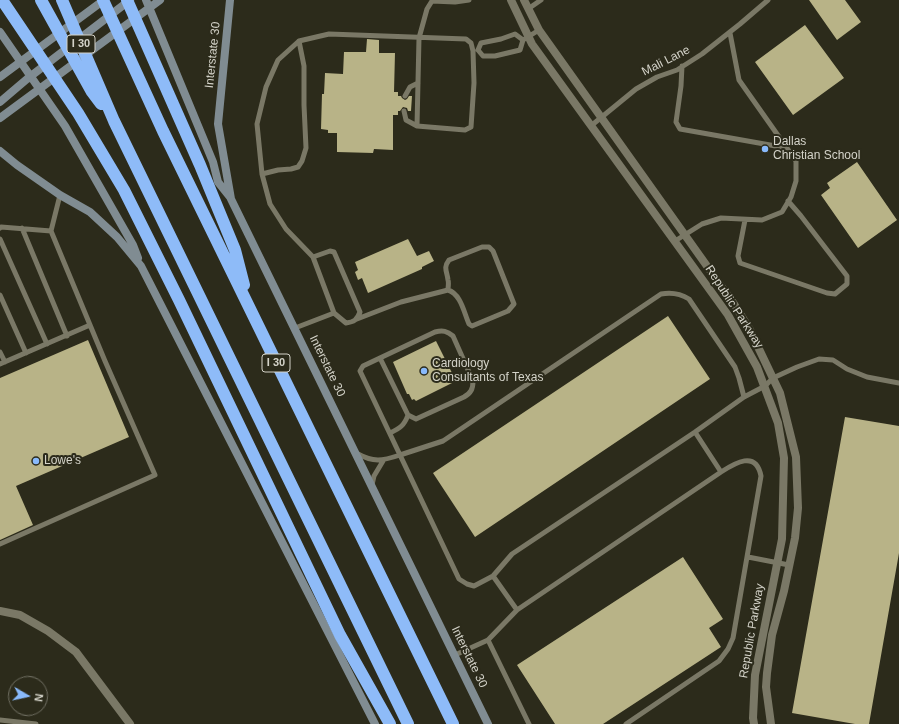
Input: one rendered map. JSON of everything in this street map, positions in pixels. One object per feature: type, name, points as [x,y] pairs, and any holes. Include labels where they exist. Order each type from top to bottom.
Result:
[{"type":"highway","points":[[2,0],[78,113],[124,190],[179,300],[340,635],[390,724]]},
{"type":"highway","points":[[40,0],[92,92],[114,121]]},
{"type":"highway","name":"I 30","points":[[62,0],[114,121],[408,724]]},
{"type":"highway","name":"I 30","points":[[103,0],[163,131],[452,724]]},
{"type":"highway","points":[[128,0],[197,158],[235,250],[251,312]]},
{"type":"main road","points":[[0,77],[103,0]]},
{"type":"main road","points":[[0,102],[26,79],[128,0]]},
{"type":"main road","points":[[146,0],[213,162],[218,182],[232,199]]},
{"type":"main road","points":[[0,118],[160,0]]},
{"type":"main road","name":"Interstate 30","points":[[230,0],[218,124],[232,199],[488,724]]},
{"type":"main road","points":[[0,32],[65,126],[133,245],[141,266],[375,724]]},
{"type":"main road","points":[[0,151],[17,165],[60,195],[90,212],[118,237],[141,266]]},
{"type":"street","name":"Republic Parkway","points":[[511,0],[526,38],[592,125],[720,307],[728,315],[758,367],[778,423],[784,458],[782,539],[755,675],[754,724]]},
{"type":"street","name":"Republic Parkway","points":[[524,0],[539,30],[734,304],[749,328],[780,393],[796,457],[798,508],[790,565],[779,614],[772,635],[767,673],[766,687],[771,724]]},
{"type":"street","points":[[0,611],[20,615],[48,631],[76,652],[130,724]]},
{"type":"lane","points":[[417,126],[419,38],[427,9],[432,2],[455,2],[469,0]]},
{"type":"lane","points":[[528,9],[541,0]]},
{"type":"lane","name":"Mali Lane","points":[[592,125],[636,89],[657,76],[677,70],[702,54],[768,0]]},
{"type":"lane","points":[[448,290],[448,280],[445,270],[446,264],[449,260],[482,247],[489,247],[493,251],[514,304],[508,311],[472,326],[469,324],[457,296],[448,290],[401,302],[357,319],[353,322],[346,323],[334,313],[313,257],[286,229],[270,204],[262,174],[257,124],[266,87],[278,60],[299,41],[330,34],[466,39],[484,56],[495,56],[520,50],[526,38],[539,30]]},
{"type":"lane","points":[[675,241],[702,224],[721,218],[762,220],[782,212],[796,181],[796,161],[739,80],[730,32]]},
{"type":"lane","points":[[404,111],[406,120],[417,126],[465,130],[471,127],[476,50],[481,43],[501,39],[515,34],[526,38]]},
{"type":"lane","points":[[262,174],[298,167],[302,161],[306,148],[304,66],[299,41]]},
{"type":"lane","points":[[682,66],[676,122],[680,129],[787,148]]},
{"type":"lane","points":[[405,96],[410,87],[418,83]]},
{"type":"lane","points":[[0,544],[155,475],[90,326],[51,231],[60,195]]},
{"type":"lane","points":[[745,220],[738,256],[740,263],[827,293],[835,294],[847,284],[847,276],[788,201]]},
{"type":"lane","points":[[0,228],[22,228],[51,231]]},
{"type":"lane","points":[[22,228],[67,336]]},
{"type":"lane","points":[[0,239],[47,344]]},
{"type":"lane","points":[[313,257],[330,251],[334,252],[360,312],[357,319]]},
{"type":"lane","points":[[356,453],[363,457],[383,461],[400,454],[443,441],[661,294],[667,293],[683,296],[689,299],[735,367],[744,398]]},
{"type":"lane","points":[[0,296],[26,353]]},
{"type":"lane","points":[[295,328],[334,313]]},
{"type":"lane","points":[[0,352],[2,363],[90,326]]},
{"type":"lane","points":[[380,358],[408,415],[416,419],[470,393],[473,387],[473,380],[453,336],[448,331],[442,330],[435,332],[363,366],[360,370],[459,579],[474,586],[493,576],[512,554],[744,398],[765,386],[773,378],[819,359],[833,360],[847,369],[867,377],[899,383]]},
{"type":"lane","points":[[390,433],[401,428],[408,415]]},
{"type":"lane","points":[[695,432],[721,472]]},
{"type":"lane","points":[[372,485],[374,476],[383,461]]},
{"type":"lane","points":[[455,656],[488,640],[517,610],[721,472],[737,462],[754,462],[760,468],[761,476],[734,638],[719,661],[626,724]]},
{"type":"lane","points":[[748,557],[790,565]]},
{"type":"lane","points":[[493,576],[517,610]]},
{"type":"lane","points":[[488,640],[529,724]]},
{"type":"lane","points":[[0,720],[36,724]]},
{"type":"building","points":[[809,0],[845,0],[861,22],[837,40]]},
{"type":"building","points":[[805,25],[844,78],[793,115],[755,62]]},
{"type":"building","points":[[367,39],[379,40],[379,53],[395,53],[394,92],[398,92],[398,96],[401,96],[405,100],[409,96],[412,96],[411,111],[408,111],[407,108],[403,107],[400,111],[398,111],[398,115],[393,115],[393,150],[374,149],[373,153],[337,152],[337,133],[328,133],[328,130],[321,129],[322,94],[324,94],[325,73],[343,74],[344,52],[366,52]]},
{"type":"building","points":[[857,162],[897,220],[858,248],[821,195],[830,188],[827,183]]},
{"type":"building","points":[[408,239],[417,256],[429,251],[434,261],[422,267],[422,269],[368,293],[362,278],[358,280],[355,272],[358,270],[355,262]]},
{"type":"building","points":[[668,316],[710,379],[475,537],[433,473]]},
{"type":"building","name":"Lowe's","points":[[88,340],[129,437],[16,486],[33,525],[0,540],[0,378]]},
{"type":"building","name":"Cardiology Consultants of Texas","points":[[436,341],[456,381],[416,401],[414,399],[412,400],[409,394],[407,394],[393,362]]},
{"type":"building","points":[[845,417],[899,426],[899,553],[869,724],[855,724],[792,713]]},
{"type":"building","points":[[683,557],[723,619],[709,628],[721,647],[603,724],[555,724],[517,665]]},
{"type":"place","name":"Dallas Christian School","points":[[765,149]]},
{"type":"place","name":"Cardiology Consultants of Texas","points":[[424,371]]},
{"type":"place","name":"Lowe's","points":[[36,461]]}]
